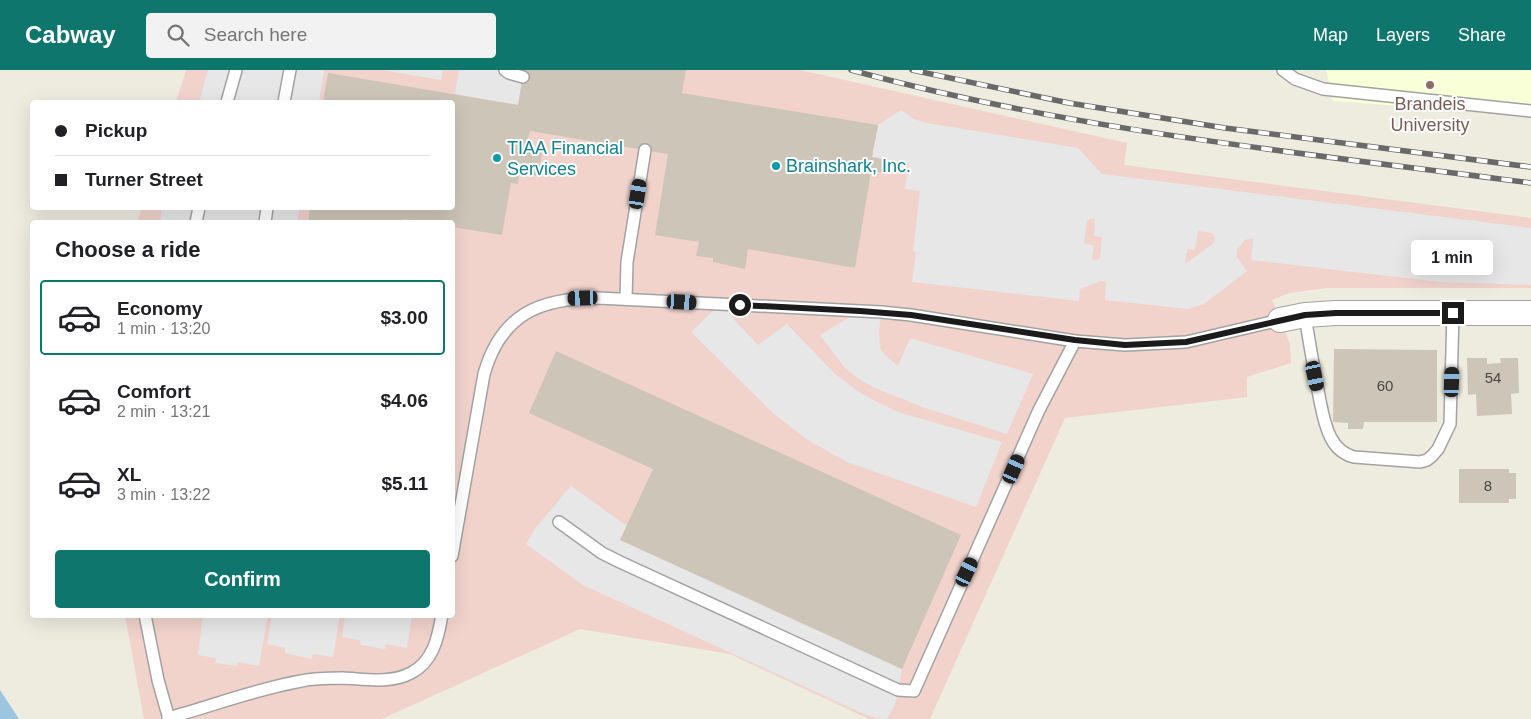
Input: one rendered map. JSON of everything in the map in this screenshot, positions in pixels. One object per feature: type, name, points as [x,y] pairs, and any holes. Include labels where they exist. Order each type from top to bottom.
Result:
[{"type":"street","points":[[1280,320],[1305,315],[1336,313],[1531,313]]},
{"type":"lane","points":[[228,100],[236,70]]},
{"type":"lane","points":[[284,100],[290,70]]},
{"type":"lane","points":[[505,70],[523,77]]},
{"type":"lane","points":[[1283,70],[1295,79],[1323,89],[1531,111]]},
{"type":"lane","points":[[626,299],[627,262],[645,150]]},
{"type":"lane","points":[[455,539],[484,374],[492,352],[496,343],[520,317],[550,302],[583,298],[626,299],[881,312],[1075,340],[1125,345],[1165,344],[1206,338],[1280,320]]},
{"type":"lane","points":[[1305,315],[1326,427],[1331,439],[1339,450],[1354,456],[1420,462],[1427,460],[1438,449],[1450,424],[1453,313]]},
{"type":"lane","points":[[559,522],[602,553],[620,562],[898,690],[914,692],[1040,410],[1075,340]]},
{"type":"lane","points":[[147,618],[158,680],[168,718],[245,695],[301,681],[328,678],[392,679],[412,673],[432,653],[439,634],[442,618]]},
{"type":"shaded area","points":[[186,70],[800,70],[1127,143],[1124,165],[1531,218],[1531,288],[1327,288],[1289,293],[1272,300],[1290,344],[1291,363],[1247,377],[1247,397],[1065,418],[930,719],[869,719],[730,654],[580,629],[382,719],[144,719],[126,618],[455,618],[455,220],[138,220],[141,210],[455,210],[455,100],[177,100]]},
{"type":"shaded area","points":[[208,70],[324,70],[319,100],[200,100]]},
{"type":"shaded area","points":[[383,70],[443,70],[441,80]]},
{"type":"shaded area","points":[[459,70],[524,70],[518,105],[455,94]]},
{"type":"shaded area","name":"Brandeis University","points":[[1326,70],[1531,70],[1531,116],[1333,101]]},
{"type":"shaded area","points":[[901,110],[914,119],[927,123],[1078,148],[1102,174],[1531,228],[1531,285],[1441,282],[1251,260],[1253,238],[1245,240],[1237,250],[1237,257],[1247,271],[1204,304],[1188,309],[1105,300],[1106,282],[1101,281],[1080,289],[1079,301],[912,282],[916,252],[913,251],[920,191],[905,189],[909,163],[872,157],[878,125]],"holes":[[[1092,218],[1095,219],[1094,236],[1102,237],[1100,258],[1096,260],[1092,259],[1094,246],[1084,243],[1087,221]],[[1198,231],[1212,233],[1215,236],[1214,243],[1185,264],[1187,249],[1195,250]]]},
{"type":"shaded area","points":[[162,210],[300,210],[297,220],[160,220]]},
{"type":"shaded area","points":[[719,305],[723,305],[758,345],[787,324],[835,374],[859,392],[879,403],[901,413],[1002,442],[976,507],[847,462],[808,440],[774,414],[691,332]]},
{"type":"shaded area","points":[[860,311],[881,312],[880,348],[898,366],[910,338],[1033,374],[1007,434],[925,408],[875,388],[845,368],[820,335]]},
{"type":"shaded area","points":[[571,486],[627,526],[620,540],[902,669],[895,704],[887,719],[879,719],[864,714],[583,585],[526,544],[534,530]]},
{"type":"shaded area","points":[[203,618],[267,618],[259,666],[238,662],[237,666],[215,663],[216,658],[198,655]]},
{"type":"shaded area","points":[[271,618],[340,618],[333,657],[313,654],[312,659],[285,653],[285,648],[267,644]]},
{"type":"shaded area","points":[[345,618],[412,618],[407,648],[386,644],[385,649],[361,645],[360,640],[342,637]]},
{"type":"water","points":[[0,690],[19,719],[0,719]]},
{"type":"building","name":"Brainshark, Inc.","points":[[524,70],[686,70],[682,93],[878,125],[872,157],[887,160],[885,172],[871,172],[855,268],[748,249],[745,269],[713,262],[713,258],[696,256],[699,242],[655,235],[668,154],[530,131],[525,150],[542,152],[540,164],[544,165],[542,177],[519,173],[518,184],[511,183],[502,235],[455,227],[455,220],[308,220],[310,210],[455,210],[455,100],[323,100],[328,73],[518,105]]},
{"type":"building","points":[[1334,349],[1437,350],[1437,422],[1364,422],[1363,429],[1348,429],[1348,423],[1333,422]]},
{"type":"building","points":[[556,351],[961,535],[902,669],[620,540],[653,469],[529,413]]},
{"type":"building","points":[[1467,358],[1487,358],[1487,364],[1501,363],[1500,358],[1518,358],[1519,393],[1511,394],[1512,414],[1477,416],[1476,394],[1468,395]]},
{"type":"building","points":[[1459,469],[1509,469],[1509,473],[1516,473],[1516,499],[1509,499],[1509,503],[1459,503]]},
{"type":"railway","points":[[851,70],[935,91],[1104,125],[1275,150],[1531,183]]},
{"type":"railway","points":[[912,70],[1069,103],[1225,128],[1531,167]]},
{"type":"place","name":"Brandeis University","points":[[1430,85]]},
{"type":"place","name":"TIAA Financial Services","points":[[497,158]]},
{"type":"place","name":"Brainshark, Inc.","points":[[776,166]]},
{"type":"route","points":[[740,305],[911,315],[1075,340],[1125,345],[1186,342],[1305,315],[1336,313],[1453,313]]}]
